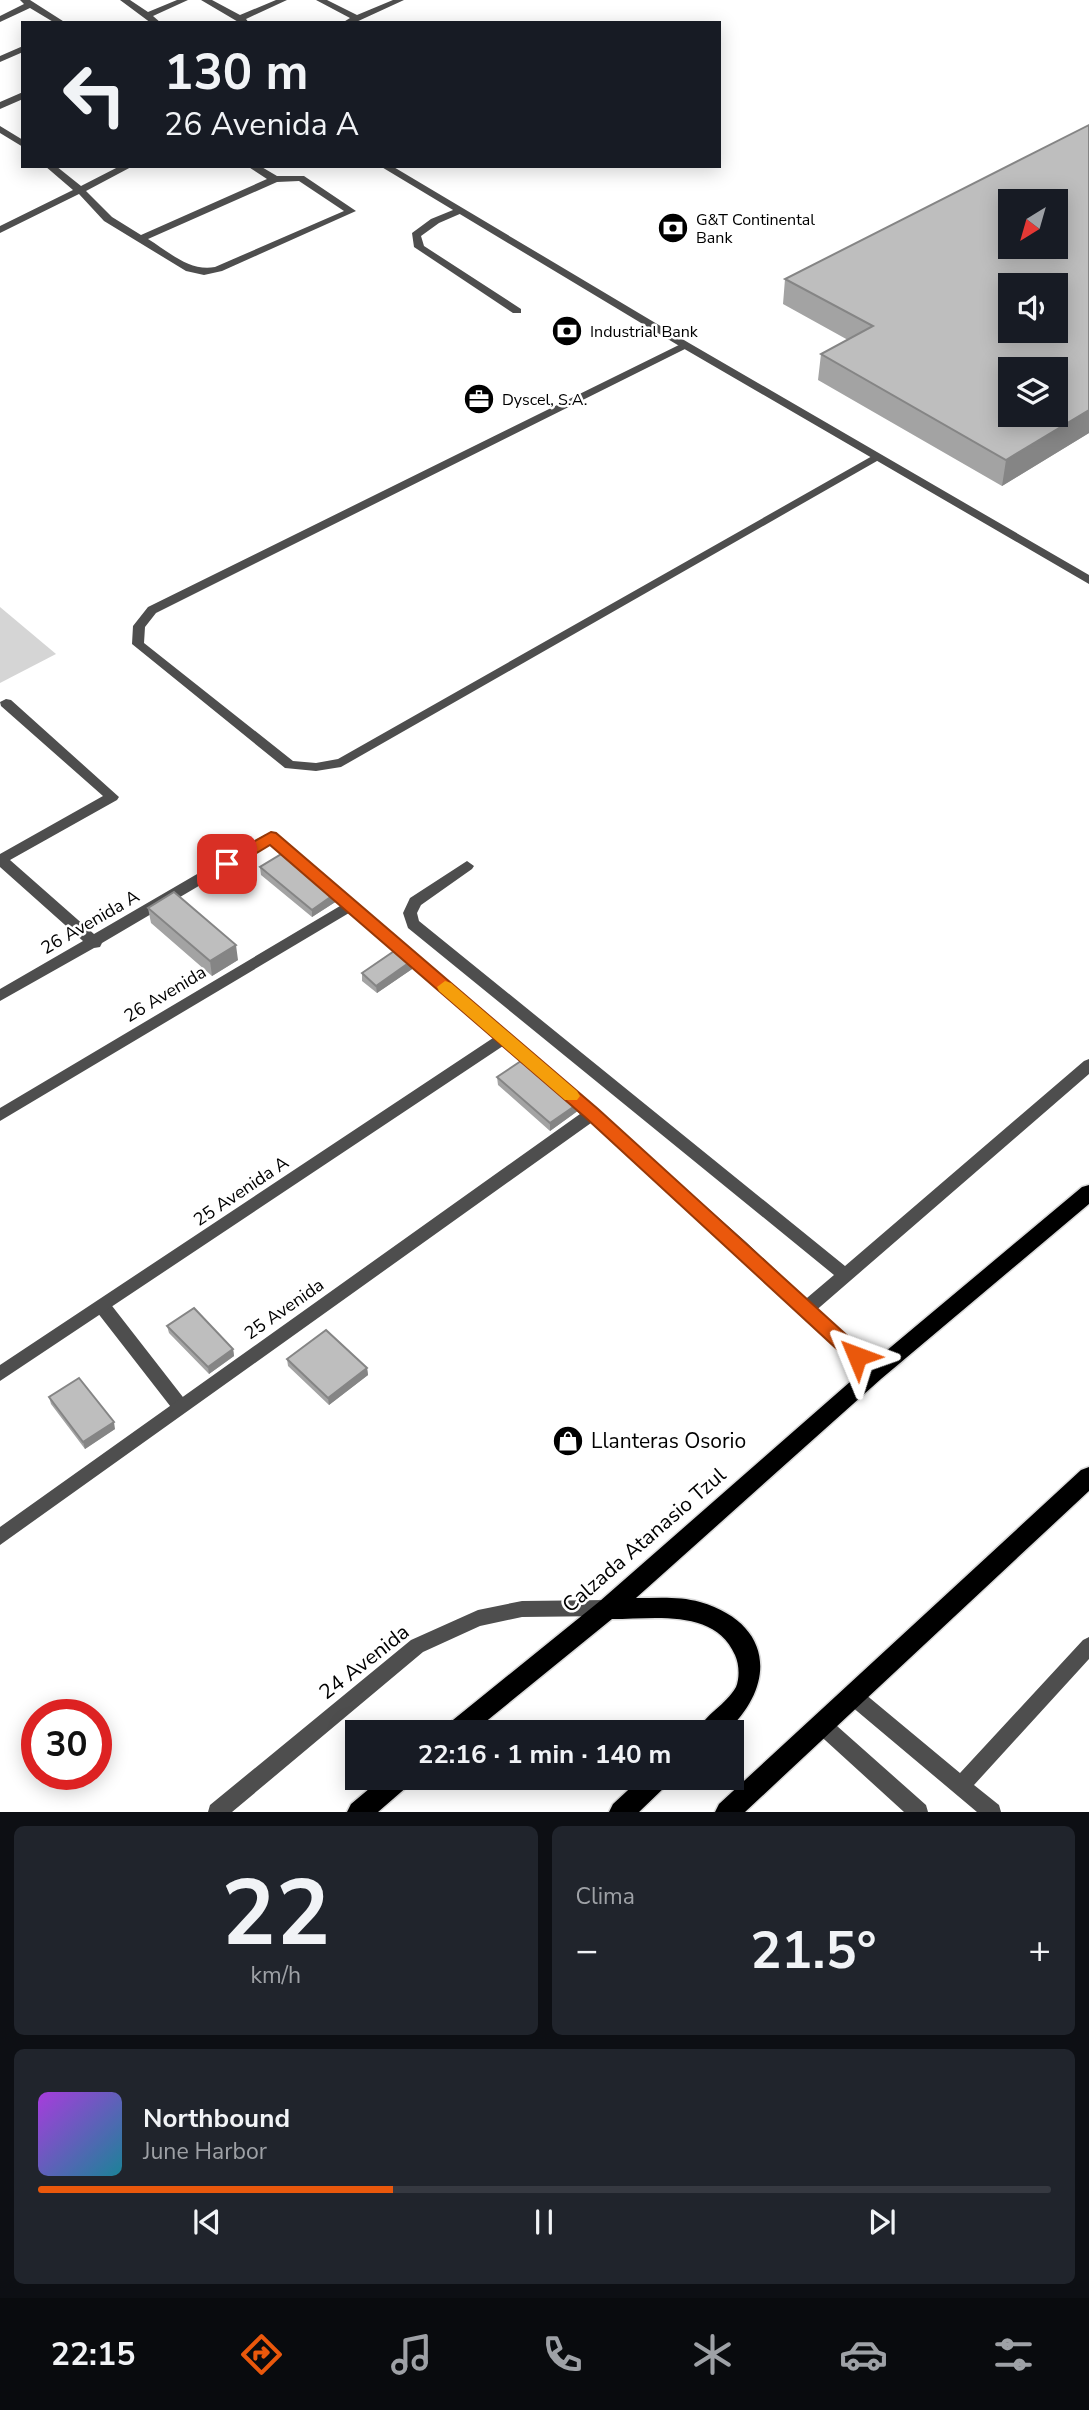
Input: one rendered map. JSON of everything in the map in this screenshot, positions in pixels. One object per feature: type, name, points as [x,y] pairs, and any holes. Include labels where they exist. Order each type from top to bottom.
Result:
[{"type":"main road","name":"Calzada Atanasio Tzul","points":[[471,1720],[608,1608],[874,1373],[1089,1193]]},
{"type":"main road","points":[[727,1811],[1089,1476]]},
{"type":"main road","points":[[608,1608],[698,1611],[731,1627],[750,1658],[750,1681],[736,1709],[723,1720]]},
{"type":"main road","points":[[359,1811],[385,1790]]},
{"type":"main road","points":[[621,1811],[645,1790]]},
{"type":"street","points":[[124,0],[154,21]]},
{"type":"street","points":[[147,16],[184,0]]},
{"type":"street","points":[[205,0],[243,21],[283,0]]},
{"type":"street","points":[[320,0],[356,18]]},
{"type":"street","points":[[350,21],[400,0]]},
{"type":"street","points":[[0,19],[28,2],[59,21]]},
{"type":"street","points":[[0,59],[21,50]]},
{"type":"street","points":[[0,106],[21,96]]},
{"type":"street","points":[[0,129],[21,142]]},
{"type":"street","points":[[52,168],[80,190],[108,219],[190,269],[205,272],[218,270],[351,211],[301,178],[275,179],[143,238]]},
{"type":"street","points":[[0,230],[124,168]]},
{"type":"street","points":[[256,168],[275,179]]},
{"type":"street","points":[[388,168],[685,345],[1089,580]]},
{"type":"street","points":[[458,211],[435,221],[416,235],[419,247],[517,311]]},
{"type":"street","points":[[685,345],[152,610],[139,626],[138,644],[290,765],[316,768],[341,763],[878,457]]},
{"type":"street","points":[[6,703],[112,797],[0,860],[94,943]]},
{"type":"street","name":"26 Avenida A","points":[[0,996],[271,837],[350,906]]},
{"type":"street","points":[[467,866],[415,902],[410,913],[413,924],[844,1274]]},
{"type":"street","points":[[350,906],[592,1114],[807,1308],[874,1373]]},
{"type":"street","name":"26 Avenida","points":[[0,1115],[350,906]]},
{"type":"street","name":"25 Avenida A","points":[[0,1374],[504,1038]]},
{"type":"street","points":[[807,1308],[1089,1065]]},
{"type":"street","name":"25 Avenida","points":[[0,1537],[592,1114]]},
{"type":"street","points":[[103,1307],[180,1406]]},
{"type":"street","name":"24 Avenida","points":[[217,1811],[417,1646],[478,1618],[522,1609],[608,1608]]},
{"type":"street","points":[[961,1785],[1089,1646]]},
{"type":"street","points":[[852,1695],[992,1811]]},
{"type":"street","points":[[821,1724],[919,1811]]},
{"type":"shaded area","points":[[0,607],[56,654],[0,683]]},
{"type":"building","points":[[1089,125],[1089,410],[1068,423],[1068,357],[998,357],[998,427],[1061,427],[1006,460],[821,354],[873,326],[785,279]]},
{"type":"building","points":[[288,850],[339,891],[312,910],[260,867]]},
{"type":"building","points":[[174,892],[236,945],[210,961],[148,908]]},
{"type":"building","points":[[403,945],[417,957],[376,986],[362,973]]},
{"type":"building","points":[[527,1057],[579,1103],[550,1123],[497,1077]]},
{"type":"building","points":[[194,1308],[233,1349],[208,1367],[167,1326]]},
{"type":"building","points":[[326,1330],[367,1368],[328,1398],[287,1359]]},
{"type":"building","points":[[79,1378],[114,1422],[83,1442],[49,1397]]},
{"type":"slow traffic","points":[[445,987],[571,1096]]},
{"type":"place","name":"G&T Continental Bank","points":[[673,228]]},
{"type":"place","name":"Industrial Bank","points":[[567,331]]},
{"type":"place","name":"Dyscel, S.A.","points":[[479,399]]},
{"type":"place","name":"Llanteras Osorio","points":[[568,1441]]},
{"type":"route","points":[[227,864],[271,837],[592,1114],[857,1356]]}]
